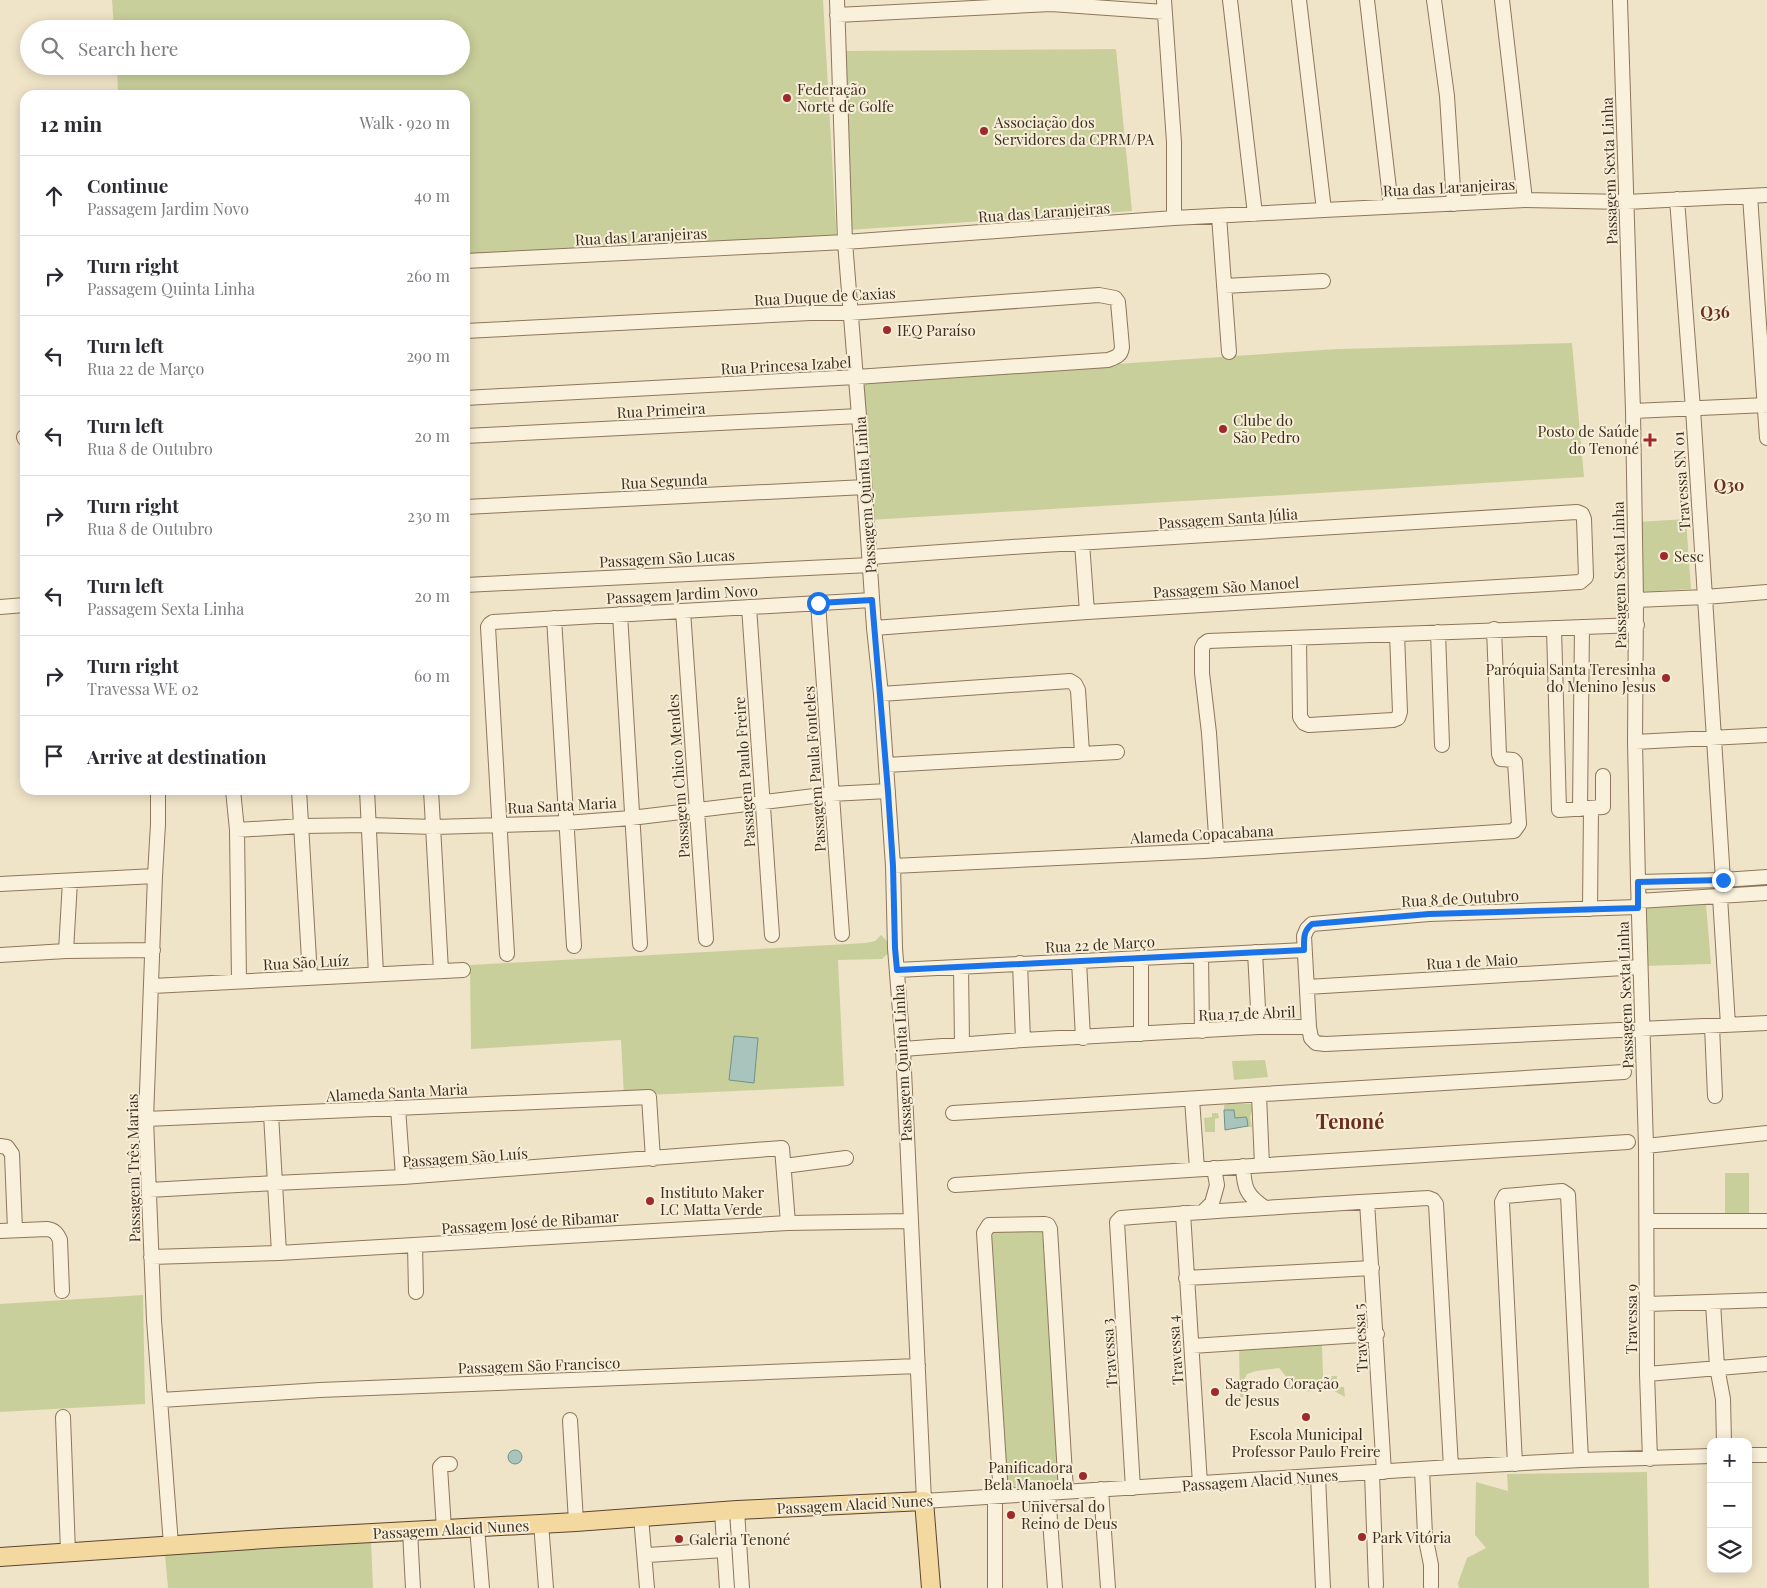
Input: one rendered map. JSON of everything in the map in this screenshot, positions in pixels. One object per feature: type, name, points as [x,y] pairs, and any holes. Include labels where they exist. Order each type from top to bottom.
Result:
[{"type":"main road","name":"Passagem Alacid Nunes","points":[[0,1557],[729,1511],[924,1501]]},
{"type":"main road","name":"Passagem Quinta Linha","points":[[924,1501],[931,1588]]},
{"type":"street","name":"Passagem Quinta Linha","points":[[837,0],[845,242],[893,866],[895,948],[903,1049],[924,1501]]},
{"type":"street","points":[[1230,0],[1255,214]]},
{"type":"street","points":[[1299,0],[1324,210]]},
{"type":"street","points":[[1367,0],[1391,206]]},
{"type":"street","points":[[1434,0],[1447,96],[1454,204]]},
{"type":"street","points":[[1502,0],[1525,200]]},
{"type":"street","name":"Passagem Sexta Linha","points":[[1620,0],[1633,411],[1636,600],[1635,742],[1646,1180]]},
{"type":"street","points":[[837,15],[1051,4],[1164,6],[1174,142],[1174,218]]},
{"type":"street","name":"Rua das Laranjeiras","points":[[470,261],[845,242],[1174,218],[1391,206],[1525,200],[1626,202],[1767,195]]},
{"type":"street","points":[[1750,196],[1767,438]]},
{"type":"street","name":"Travessa SN 01","points":[[1677,199],[1693,408],[1723,880]]},
{"type":"street","points":[[1219,216],[1229,352]]},
{"type":"street","points":[[1224,286],[1324,281]]},
{"type":"street","name":"Rua Duque de Caxias","points":[[470,331],[810,313],[850,313],[1099,295],[1115,298],[1118,302],[1121,353],[1117,357],[1108,360]]},
{"type":"street","name":"Rua Princesa Izabel","points":[[470,398],[856,377],[1108,360]]},
{"type":"street","points":[[1633,411],[1766,405]]},
{"type":"street","name":"Rua Primeira","points":[[470,436],[859,416]]},
{"type":"street","name":"Rua Segunda","points":[[470,507],[865,487]]},
{"type":"street","name":"Passagem Santa Júlia","points":[[870,561],[1082,543],[1577,512],[1582,514],[1584,519],[1587,573],[1586,577],[1580,582]]},
{"type":"street","points":[[1082,543],[1086,612]]},
{"type":"street","name":"Passagem São Lucas","points":[[470,584],[870,561]]},
{"type":"street","name":"Passagem São Manoel","points":[[874,628],[1086,612],[1580,582]]},
{"type":"street","points":[[1636,600],[1767,592]]},
{"type":"street","name":"Passagem Jardim Novo","points":[[500,825],[488,627],[490,624],[494,622],[554,618],[872,600]]},
{"type":"street","name":"Passagem Paula Fonteles","points":[[818,603],[842,934]]},
{"type":"street","points":[[0,607],[20,605]]},
{"type":"street","name":"Passagem Paulo Freire","points":[[749,607],[772,935]]},
{"type":"street","name":"Passagem Chico Mendes","points":[[684,611],[706,939]]},
{"type":"street","points":[[620,614],[640,944]]},
{"type":"street","points":[[554,618],[574,946]]},
{"type":"street","points":[[1217,850],[1209,733],[1202,673],[1202,648],[1208,641],[1636,625]]},
{"type":"street","points":[[1582,627],[1590,909]]},
{"type":"street","points":[[1554,628],[1559,810],[1601,808],[1604,805],[1603,776]]},
{"type":"street","name":"Alameda Copacabana","points":[[893,866],[1217,850],[1514,831],[1519,824],[1515,762],[1513,760],[1501,759],[1499,754],[1494,629]]},
{"type":"street","points":[[1438,632],[1442,745]]},
{"type":"street","points":[[1298,639],[1300,717],[1304,723],[1309,725],[1393,720],[1398,718],[1400,712],[1398,634]]},
{"type":"street","points":[[881,694],[1070,681],[1078,690],[1082,753]]},
{"type":"street","points":[[1635,742],[1767,734]]},
{"type":"street","points":[[886,765],[1117,752]]},
{"type":"street","name":"Rua Santa Maria","points":[[237,830],[302,826],[369,825],[434,827],[566,823],[631,818],[831,794],[888,791]]},
{"type":"street","name":"Passagem Três Marias","points":[[158,795],[146,1119],[151,1257],[171,1545]]},
{"type":"street","points":[[233,795],[237,830],[239,981]]},
{"type":"street","points":[[299,795],[310,977]]},
{"type":"street","points":[[367,795],[376,974]]},
{"type":"street","points":[[431,795],[441,971]]},
{"type":"street","points":[[500,825],[507,954]]},
{"type":"street","points":[[0,884],[155,876]]},
{"type":"street","points":[[1638,882],[1767,877]]},
{"type":"street","points":[[66,951],[70,881]]},
{"type":"street","name":"Rua 8 de Outubro","points":[[1304,950],[1304,936],[1307,928],[1312,924],[1429,914],[1590,909],[1767,893]]},
{"type":"street","points":[[1720,897],[1728,1025]]},
{"type":"street","points":[[0,955],[66,951],[153,950]]},
{"type":"street","points":[[1304,950],[1309,1027]]},
{"type":"street","name":"Rua 22 de Março","points":[[897,970],[1304,950]]},
{"type":"street","points":[[1255,952],[1258,1027]]},
{"type":"street","points":[[1200,955],[1202,1031]]},
{"type":"street","points":[[1141,958],[1141,1034]]},
{"type":"street","points":[[1079,961],[1083,1038]]},
{"type":"street","points":[[1020,963],[1023,1040]]},
{"type":"street","points":[[961,967],[962,1044]]},
{"type":"street","name":"Rua 1 de Maio","points":[[1307,987],[1640,967]]},
{"type":"street","name":"Rua São Luíz","points":[[152,986],[462,970]]},
{"type":"street","points":[[1641,1028],[1767,1023]]},
{"type":"street","points":[[1712,1026],[1715,1096]]},
{"type":"street","name":"Rua 17 de Abril","points":[[903,1049],[1023,1040],[1258,1027],[1309,1027],[1311,1038],[1316,1043],[1325,1044],[1641,1028]]},
{"type":"street","points":[[953,1113],[1624,1072]]},
{"type":"street","points":[[1258,1094],[1262,1165]]},
{"type":"street","name":"Alameda Santa Maria","points":[[146,1119],[649,1097],[653,1159]]},
{"type":"street","points":[[1192,1099],[1197,1169]]},
{"type":"street","points":[[398,1108],[403,1177]]},
{"type":"street","points":[[271,1114],[279,1254]]},
{"type":"street","points":[[1646,1146],[1767,1133]]},
{"type":"street","points":[[955,1185],[1628,1142]]},
{"type":"street","points":[[0,1146],[7,1147],[10,1150],[7,1187],[15,1230]]},
{"type":"street","name":"Passagem São Luís","points":[[149,1190],[403,1177],[782,1148],[784,1166]]},
{"type":"street","points":[[788,1223],[784,1166],[846,1158]]},
{"type":"street","points":[[1243,1166],[1246,1191],[1254,1201],[1265,1208]]},
{"type":"street","points":[[1202,1212],[1212,1203],[1217,1185],[1214,1168]]},
{"type":"street","name":"Travessa 9","points":[[1646,1180],[1647,1374],[1650,1459]]},
{"type":"street","points":[[1515,1464],[1502,1202],[1505,1196],[1562,1192],[1568,1196],[1581,1460]]},
{"type":"street","points":[[1183,1213],[1428,1198],[1433,1200],[1436,1204],[1451,1467]]},
{"type":"street","name":"Travessa 5","points":[[1367,1202],[1377,1334],[1378,1472],[1376,1585]]},
{"type":"street","name":"Travessa 3","points":[[1133,1488],[1117,1222],[1121,1218],[1183,1213]]},
{"type":"street","name":"Travessa 4","points":[[1183,1213],[1200,1484]]},
{"type":"street","name":"Passagem José de Ribamar","points":[[151,1257],[279,1254],[788,1223],[910,1221]]},
{"type":"street","points":[[1647,1221],[1767,1221]]},
{"type":"street","points":[[995,1588],[998,1496],[984,1233],[988,1225],[1045,1224],[1050,1229],[1066,1492]]},
{"type":"street","points":[[0,1230],[47,1228],[58,1234],[60,1240],[62,1291]]},
{"type":"street","points":[[415,1245],[416,1292]]},
{"type":"street","points":[[1186,1278],[1372,1268]]},
{"type":"street","points":[[1647,1304],[1713,1304],[1767,1300]]},
{"type":"street","points":[[1713,1304],[1717,1368],[1723,1399],[1724,1438]]},
{"type":"street","points":[[1192,1346],[1377,1334]]},
{"type":"street","points":[[1647,1374],[1767,1364]]},
{"type":"street","name":"Passagem São Francisco","points":[[161,1400],[320,1390],[918,1366]]},
{"type":"street","points":[[63,1416],[68,1552]]},
{"type":"street","points":[[570,1420],[576,1522]]},
{"type":"street","points":[[1752,1455],[1767,1455]]},
{"type":"street","name":"Passagem Alacid Nunes","points":[[924,1501],[1451,1467],[1581,1460],[1707,1456]]},
{"type":"street","points":[[444,1529],[440,1467],[443,1464],[450,1464]]},
{"type":"street","points":[[1422,1469],[1425,1535],[1431,1565],[1431,1586]]},
{"type":"street","points":[[1318,1476],[1323,1588]]},
{"type":"street","points":[[1101,1490],[1108,1588]]},
{"type":"street","points":[[1048,1492],[1055,1588]]},
{"type":"street","points":[[727,1588],[724,1550],[729,1511]]},
{"type":"street","points":[[729,1511],[742,1588]]},
{"type":"street","points":[[641,1517],[646,1588]]},
{"type":"street","points":[[541,1523],[546,1588]]},
{"type":"street","points":[[478,1527],[482,1588]]},
{"type":"street","points":[[410,1531],[413,1588]]},
{"type":"street","points":[[648,1555],[724,1550]]},
{"type":"green space","points":[[112,0],[823,0],[837,244],[470,261],[470,90],[118,90],[117,75],[470,75],[470,20],[113,20]]},
{"type":"green space","name":"Associação dos Servidores da CPRM/PA","points":[[1116,49],[1132,211],[848,230],[841,51]]},
{"type":"green space","name":"Clube do São Pedro","points":[[1572,343],[1584,477],[869,520],[864,381],[1337,349]]},
{"type":"green space","name":"Sesc","points":[[1686,519],[1691,589],[1639,592],[1638,522]]},
{"type":"green space","points":[[1706,904],[1711,964],[1642,966],[1639,908]]},
{"type":"green space","points":[[881,935],[894,948],[882,959],[838,960],[844,1086],[624,1096],[621,1040],[471,1049],[470,965],[866,943],[875,941]]},
{"type":"green space","points":[[1265,1060],[1268,1077],[1234,1080],[1232,1061]]},
{"type":"green space","points":[[1231,1103],[1251,1104],[1253,1108],[1250,1117],[1252,1127],[1247,1127],[1247,1119],[1235,1118],[1234,1110],[1224,1110],[1224,1105]]},
{"type":"green space","points":[[1212,1113],[1218,1113],[1219,1118],[1215,1119],[1215,1132],[1205,1132],[1204,1118],[1212,1117]]},
{"type":"green space","points":[[1725,1173],[1749,1173],[1749,1213],[1725,1214]]},
{"type":"green space","points":[[1042,1226],[1059,1486],[1002,1489],[988,1229]]},
{"type":"green space","points":[[143,1295],[145,1404],[0,1412],[0,1304]]},
{"type":"green space","points":[[1322,1344],[1323,1376],[1337,1376],[1337,1387],[1344,1387],[1345,1397],[1327,1387],[1314,1391],[1289,1388],[1289,1380],[1279,1368],[1247,1374],[1241,1386],[1246,1394],[1240,1400],[1239,1348]]},
{"type":"green space","points":[[1647,1472],[1649,1588],[1459,1588],[1458,1583],[1467,1558],[1486,1548],[1475,1535],[1476,1482],[1508,1491],[1507,1474]]},
{"type":"green space","points":[[371,1541],[373,1588],[168,1588],[165,1555]]},
{"type":"water","points":[[734,1036],[758,1038],[754,1083],[729,1080]]},
{"type":"water","points":[[1224,1110],[1234,1110],[1235,1118],[1246,1117],[1248,1126],[1225,1130]]},
{"type":"water","points":[[512,1450],[518,1450],[522,1457],[518,1464],[512,1464],[508,1460],[508,1454]]},
{"type":"place","name":"Federação Norte de Golfe","points":[[787,98]]},
{"type":"place","name":"Associação dos Servidores da CPRM/PA","points":[[984,131]]},
{"type":"place","name":"IEQ Paraíso","points":[[887,330]]},
{"type":"place","name":"Clube do São Pedro","points":[[1223,429]]},
{"type":"place","name":"Posto de Saúde do Tenoné","points":[[1650,440]]},
{"type":"place","name":"Sesc","points":[[1664,556]]},
{"type":"place","name":"Paróquia Santa Teresinha do Menino Jesus","points":[[1666,678]]},
{"type":"place","name":"Instituto Maker LC Matta Verde","points":[[650,1201]]},
{"type":"place","name":"Sagrado Coração de Jesus","points":[[1215,1392]]},
{"type":"place","name":"Escola Municipal Professor Paulo Freire","points":[[1306,1417]]},
{"type":"place","name":"Panificadora Bela Manoela","points":[[1083,1476]]},
{"type":"place","name":"Universal do Reino de Deus","points":[[1011,1515]]},
{"type":"place","name":"Park Vitória","points":[[1362,1537]]},
{"type":"place","name":"Galeria Tenoné","points":[[679,1539]]},
{"type":"district","name":"Q36","points":[[1715,311]]},
{"type":"district","name":"Q30","points":[[1729,484]]},
{"type":"district","name":"Tenoné","points":[[1350,1120]]},
{"type":"route","points":[[818,603],[872,600],[888,791],[897,970],[1304,950],[1304,936],[1307,928],[1312,924],[1429,914],[1638,908],[1638,882],[1723,880]]}]
